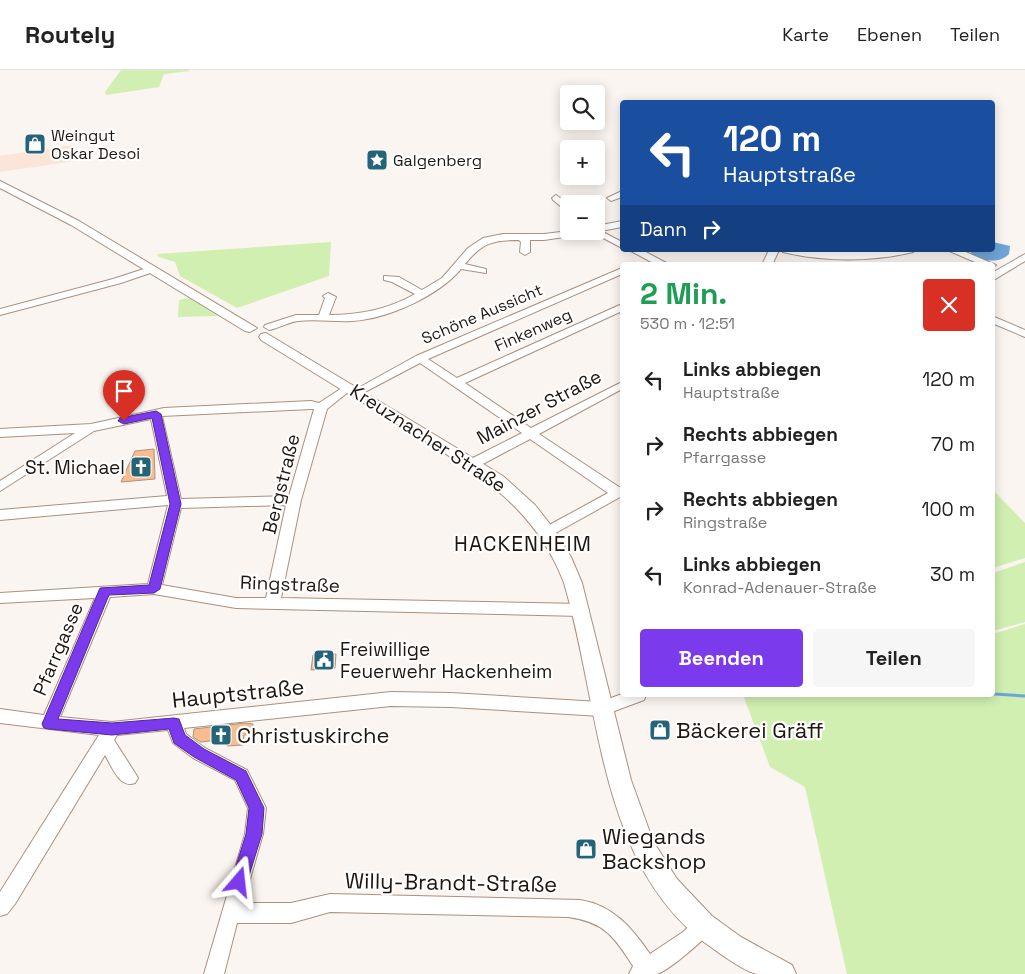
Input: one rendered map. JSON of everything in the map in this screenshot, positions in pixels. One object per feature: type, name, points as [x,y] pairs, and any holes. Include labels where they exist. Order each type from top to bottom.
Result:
[{"type":"main road","points":[[0,184],[75,223],[250,328],[259,326],[268,332]]},
{"type":"main road","name":"Kreuznacher Straße","points":[[268,332],[352,389],[496,478],[517,496],[547,532],[568,571],[581,610],[601,709],[625,801],[636,834],[664,881],[704,926],[731,947],[783,974]]},
{"type":"street","points":[[611,198],[620,195]]},
{"type":"street","points":[[556,198],[560,202]]},
{"type":"street","points":[[605,228],[620,224]]},
{"type":"street","points":[[525,252],[525,237],[533,225]]},
{"type":"street","points":[[268,332],[296,318],[354,318],[374,314],[423,294],[446,280],[471,250],[486,240],[496,237],[560,235]]},
{"type":"street","points":[[605,236],[620,244]]},
{"type":"street","points":[[638,252],[659,262]]},
{"type":"street","points":[[798,252],[817,255],[880,252],[888,258],[887,262]]},
{"type":"street","points":[[957,252],[984,262]]},
{"type":"street","points":[[643,262],[652,258]]},
{"type":"street","points":[[995,276],[1022,259]]},
{"type":"street","points":[[458,265],[483,271]]},
{"type":"street","points":[[995,266],[1006,271]]},
{"type":"street","points":[[0,312],[93,288],[153,269]]},
{"type":"street","name":"Schöne Aussicht","points":[[352,389],[620,272]]},
{"type":"street","points":[[388,278],[395,279],[423,294]]},
{"type":"street","points":[[323,318],[330,297],[328,296]]},
{"type":"street","name":"Finkenweg","points":[[458,382],[620,308]]},
{"type":"street","points":[[338,331],[343,318]]},
{"type":"street","points":[[995,320],[1025,334]]},
{"type":"street","points":[[420,358],[620,492],[547,532]]},
{"type":"street","name":"Mainzer Straße","points":[[474,463],[620,386]]},
{"type":"street","points":[[0,433],[91,428],[156,414],[301,406],[321,407],[352,389]]},
{"type":"street","name":"Bergstraße","points":[[272,604],[294,500],[321,407]]},
{"type":"street","points":[[154,589],[175,502],[156,414]]},
{"type":"street","points":[[0,487],[91,428]]},
{"type":"street","points":[[0,515],[175,502],[294,500]]},
{"type":"street","name":"Ringstraße","points":[[0,598],[154,589],[236,603],[581,610]]},
{"type":"street","name":"Pfarrgasse","points":[[49,724],[105,591]]},
{"type":"street","points":[[601,709],[633,697]]},
{"type":"street","name":"Hauptstraße","points":[[0,716],[109,735],[174,723],[391,699],[451,700],[601,709]]},
{"type":"street","points":[[174,723],[179,738],[199,753],[241,775],[257,808],[254,834],[230,912],[214,974]]},
{"type":"street","points":[[109,735],[129,778]]},
{"type":"street","points":[[3,900],[109,735]]},
{"type":"street","name":"Willy-Brandt-Straße","points":[[230,912],[291,913],[330,903],[568,908],[591,911],[605,917],[622,932],[643,971]]},
{"type":"street","points":[[643,971],[690,939],[704,926]]},
{"type":"shaded area","points":[[72,145],[76,161],[0,172],[0,156]]},
{"type":"green space","points":[[121,70],[189,71],[164,74],[159,87],[106,95],[105,92]]},
{"type":"green space","points":[[331,242],[329,276],[237,308],[180,276],[175,262],[159,257],[157,254]]},
{"type":"green space","points":[[190,298],[218,316],[178,317],[179,300]]},
{"type":"green space","points":[[995,492],[1025,523],[1025,558],[995,567]]},
{"type":"green space","points":[[1025,562],[1025,622],[995,630],[995,572]]},
{"type":"green space","points":[[1025,624],[1025,974],[847,974],[805,787],[770,767],[744,697],[995,697],[995,633]]},
{"type":"water","points":[[995,242],[1010,246],[1009,254],[1001,259],[984,260],[970,252],[995,252]]},
{"type":"building","name":"St. Michael","points":[[154,449],[155,479],[121,482],[135,451]]},
{"type":"building","name":"Freiwillige Feuerwehr Hackenheim","points":[[336,654],[335,668],[311,670],[313,655]]},
{"type":"building","name":"Christuskirche","points":[[245,723],[253,724],[252,734],[244,735],[243,745],[227,746],[228,739],[201,742],[193,737],[194,729]]},
{"type":"waterway","points":[[995,694],[1025,696]]},
{"type":"place","name":"Weingut Oskar Desoi","points":[[35,144]]},
{"type":"place","name":"Galgenberg","points":[[377,160]]},
{"type":"place","name":"St. Michael","points":[[141,467]]},
{"type":"place","name":"Freiwillige Feuerwehr Hackenheim","points":[[324,660]]},
{"type":"place","name":"Bäckerei Gräff","points":[[660,730]]},
{"type":"place","name":"Christuskirche","points":[[221,735]]},
{"type":"place","name":"Wiegands Backshop","points":[[586,849]]},
{"type":"district","name":"HACKENHEIM","points":[[523,543]]},
{"type":"route","points":[[124,421],[156,414],[175,504],[154,589],[105,591],[49,724],[112,729],[174,723],[179,738],[199,753],[241,775],[257,808],[255,830],[239,882]]}]
